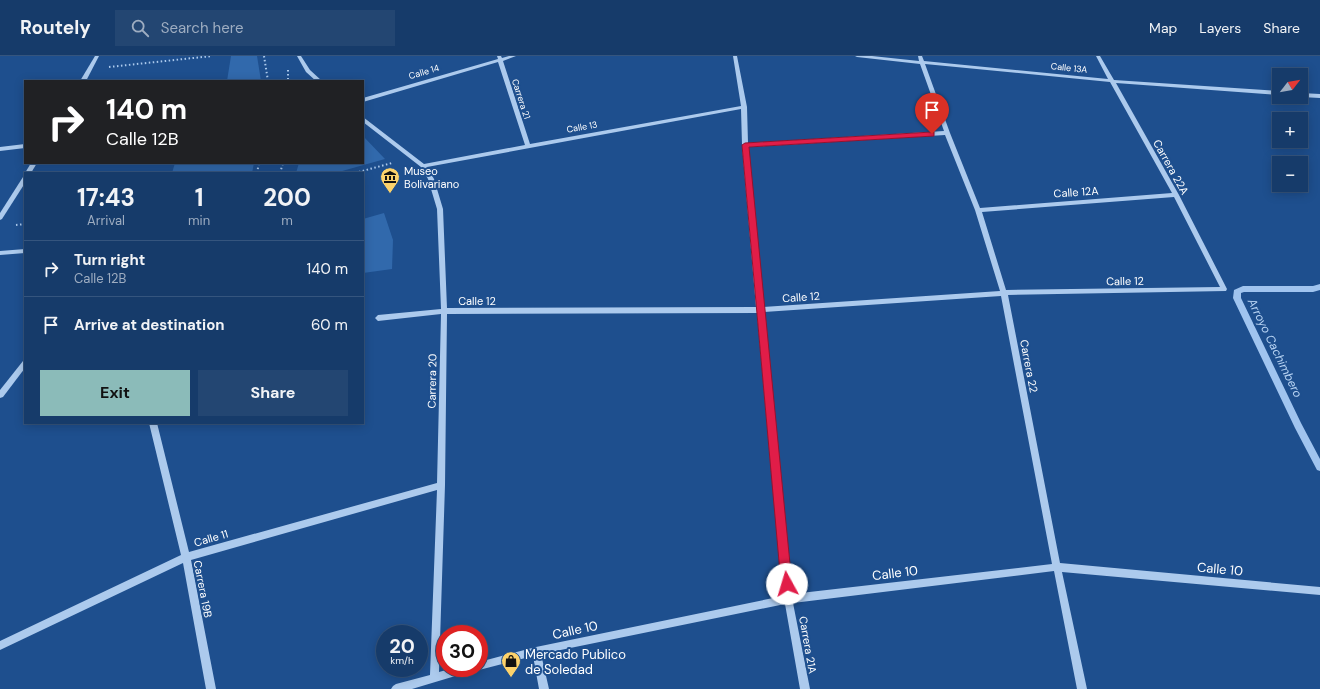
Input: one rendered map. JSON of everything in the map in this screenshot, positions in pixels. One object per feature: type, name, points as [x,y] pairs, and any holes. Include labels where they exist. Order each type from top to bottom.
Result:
[{"type":"street","points":[[84,80],[97,56]]},
{"type":"street","points":[[299,56],[308,71],[318,80]]},
{"type":"street","name":"Calle 14","points":[[364,100],[500,58],[514,56]]},
{"type":"street","name":"Carrera 21A","points":[[735,56],[744,107],[745,145],[788,599],[805,689]]},
{"type":"street","name":"Calle 13A","points":[[857,56],[921,59],[1111,81],[1272,92]]},
{"type":"street","name":"Carrera 22A","points":[[1098,56],[1176,195],[1224,289]]},
{"type":"street","name":"Carrera 21","points":[[500,58],[528,146]]},
{"type":"street","name":"Carrera 22","points":[[921,59],[947,133],[978,210],[1004,293],[1082,689]]},
{"type":"street","points":[[1308,95],[1320,96]]},
{"type":"street","name":"Calle 13","points":[[423,166],[744,107]]},
{"type":"street","name":"Carrera 20","points":[[364,120],[423,166],[431,179],[440,209],[444,311],[441,485],[434,677]]},
{"type":"street","points":[[745,145],[947,133]]},
{"type":"street","points":[[0,149],[24,146]]},
{"type":"street","points":[[0,218],[24,180]]},
{"type":"street","name":"Calle 12A","points":[[978,210],[1176,195]]},
{"type":"street","points":[[0,253],[24,251]]},
{"type":"street","name":"Calle 12","points":[[378,318],[444,311],[760,310],[1004,293],[1224,289]]},
{"type":"street","points":[[0,395],[24,364]]},
{"type":"street","name":"Carrera 19B","points":[[153,424],[186,557],[212,689]]},
{"type":"street","name":"Calle 11","points":[[0,646],[186,557],[441,485]]},
{"type":"street","name":"Calle 10","points":[[488,664],[536,651],[788,599],[1057,567],[1320,591]]},
{"type":"street","points":[[536,651],[544,689]]},
{"type":"street","points":[[396,689],[434,677]]},
{"type":"path","points":[[89,69],[212,56]]},
{"type":"path","points":[[264,56],[268,80]]},
{"type":"path","points":[[359,172],[412,157]]},
{"type":"shaded area","points":[[231,56],[257,56],[261,80],[227,80]]},
{"type":"shaded area","points":[[364,137],[385,159],[339,172],[296,172],[299,164],[364,164]]},
{"type":"shaded area","points":[[175,164],[254,164],[252,172],[172,172]]},
{"type":"shaded area","points":[[384,213],[393,240],[392,269],[364,273],[364,219]]},
{"type":"waterway","name":"Arroyo Cachimbero","points":[[1320,287],[1313,289],[1243,289],[1237,292],[1237,298],[1298,425],[1320,467]]},
{"type":"place","name":"Museo Bolivariano","points":[[390,194]]},
{"type":"place","name":"Mercado Publico de Soledad","points":[[511,678]]},
{"type":"route","points":[[787,584],[745,145],[932,134]]}]
